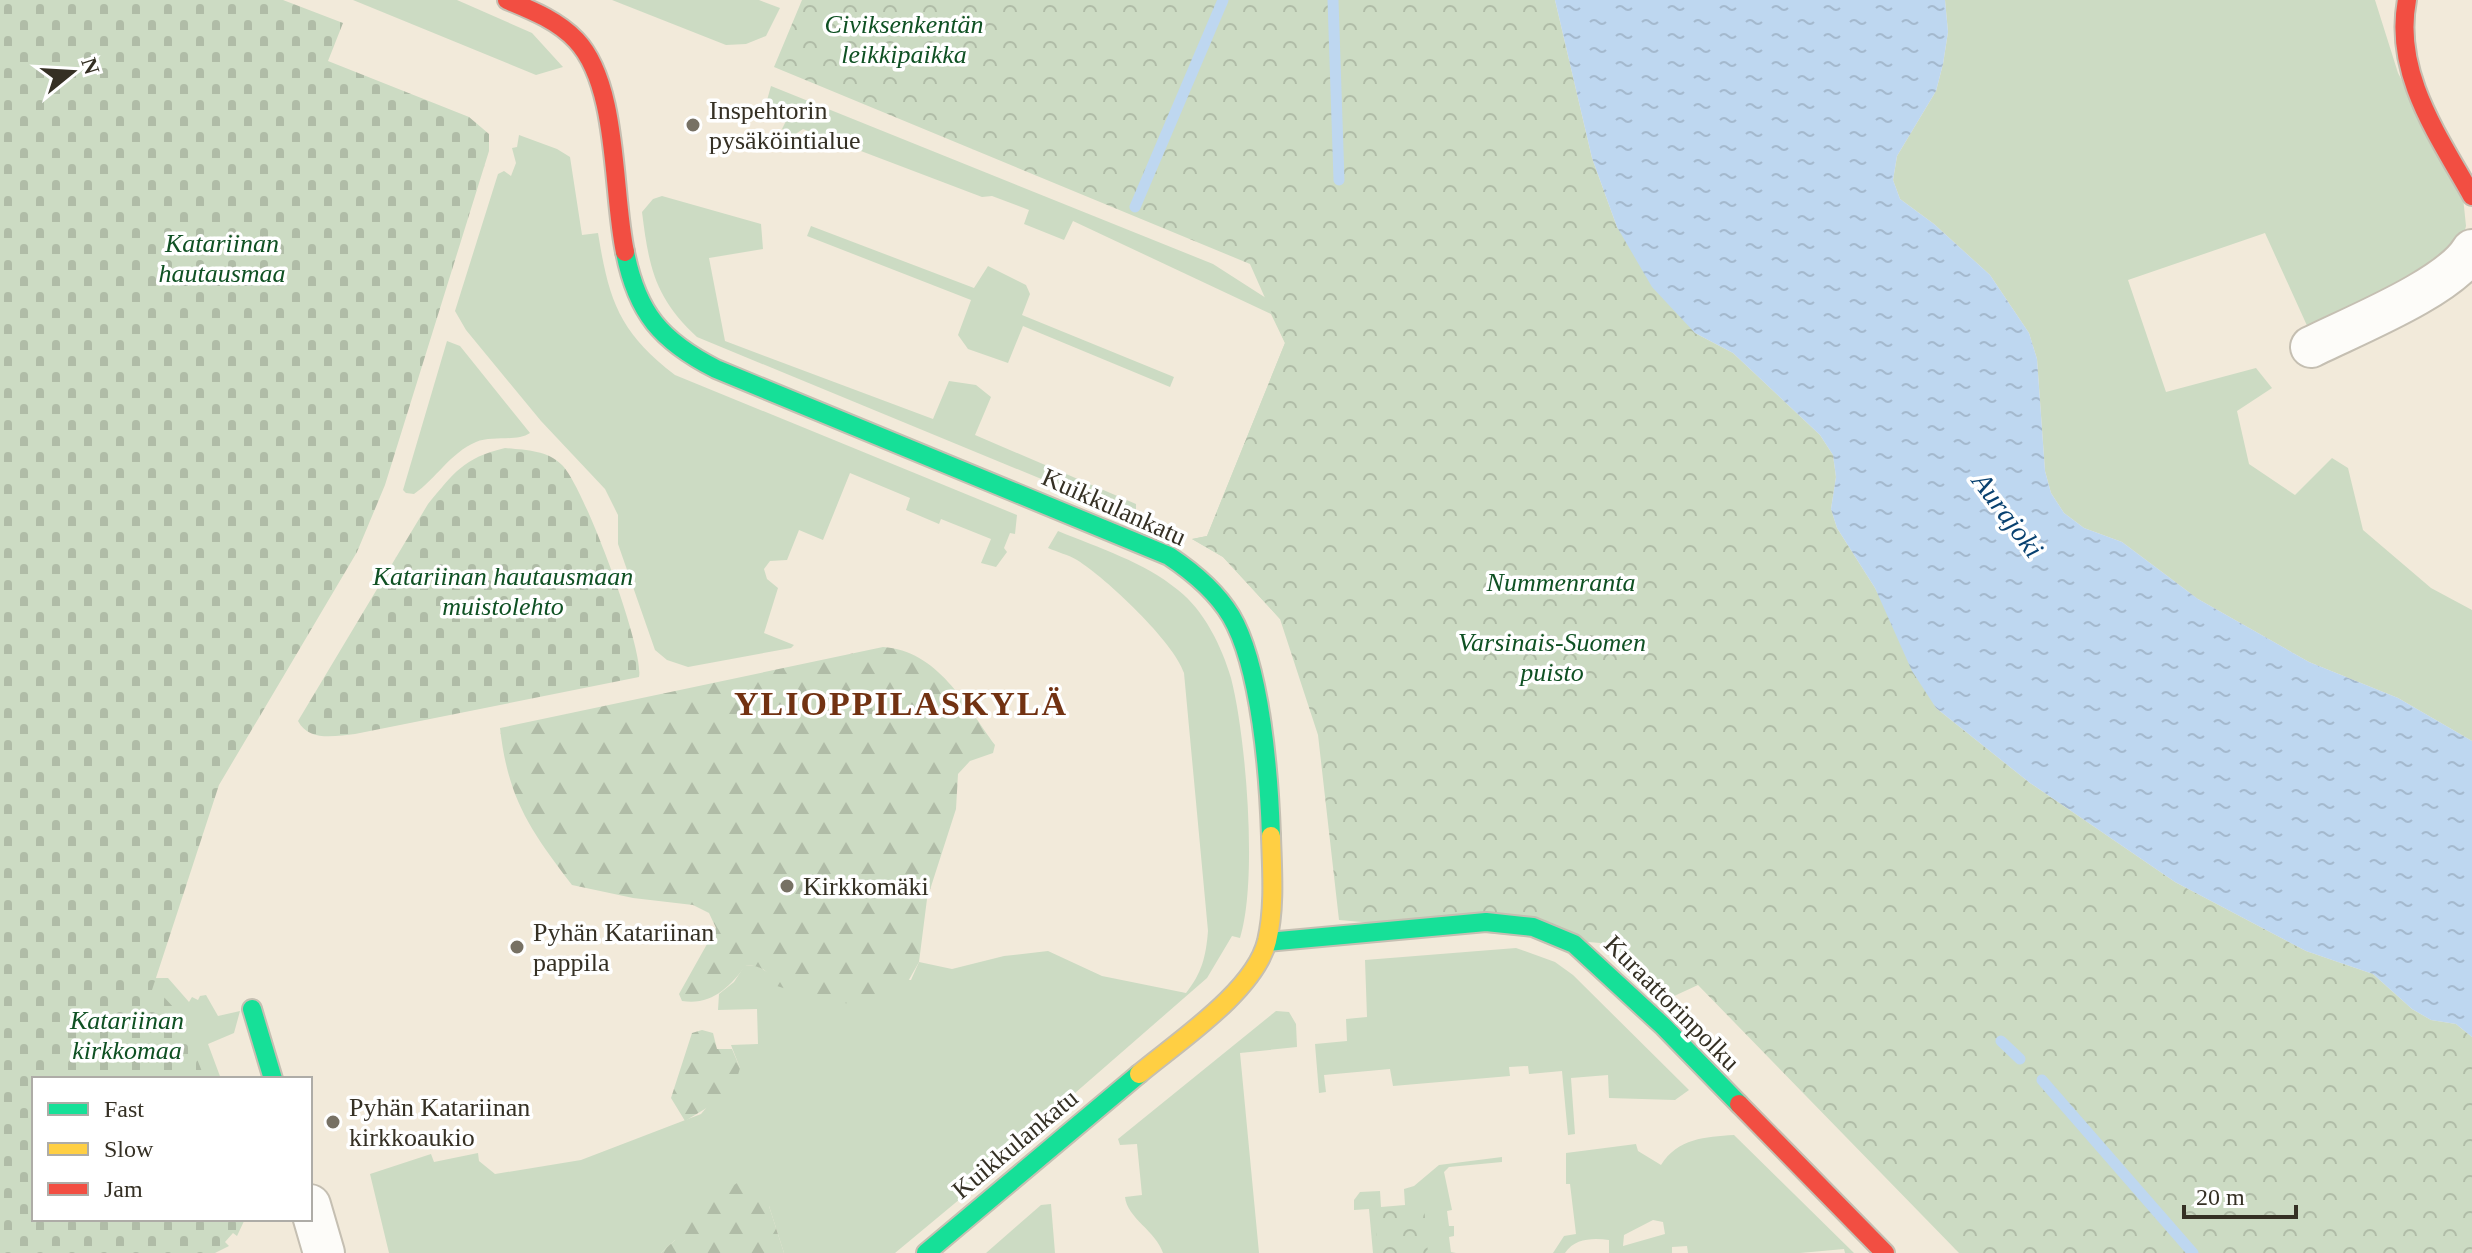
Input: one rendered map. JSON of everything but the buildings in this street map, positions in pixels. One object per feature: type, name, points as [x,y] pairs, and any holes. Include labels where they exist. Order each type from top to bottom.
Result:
[{"type":"street","name":"Kuikkulankatu","points":[[507,0],[545,16],[565,31],[585,53],[600,85],[623,233],[637,292],[647,315],[674,346],[716,369],[1169,556],[1216,595],[1234,620],[1254,678],[1274,857],[1267,942],[1243,981],[1225,1001],[926,1253]]},
{"type":"street","points":[[2407,0],[2401,18],[2414,88],[2472,196]]},
{"type":"street","points":[[2311,347],[2440,281],[2464,263],[2472,250]]},
{"type":"street","name":"Kuraattorinpolku","points":[[1267,942],[1486,922],[1533,927],[1574,944],[1664,1027],[1885,1253]]},
{"type":"street","points":[[252,1009],[272,1077]]},
{"type":"street","points":[[312,1212],[324,1253]]},
{"type":"green space","name":"Katariinan hautausmaa","points":[[0,0],[283,0],[343,23],[328,61],[469,117],[489,134],[489,151],[385,485],[357,552],[219,785],[152,990],[163,996],[186,1021],[183,1024],[204,1077],[32,1077],[32,1221],[244,1221],[237,1236],[233,1233],[225,1242],[229,1246],[215,1253],[0,1253]]},
{"type":"green space","points":[[353,0],[457,0],[532,33],[563,67],[536,75]]},
{"type":"green space","points":[[612,0],[759,0],[780,8],[766,36],[746,44],[726,45]]},
{"type":"green space","name":"Nummenranta","points":[[802,0],[1555,0],[1592,158],[1617,227],[1695,333],[1733,353],[1820,435],[1833,455],[1836,477],[1831,509],[1837,528],[1875,588],[1936,708],[2030,783],[2175,882],[2306,951],[2373,974],[2412,1009],[2431,1020],[2456,1024],[2472,1037],[2472,1253],[1959,1253],[1698,985],[1659,1003],[1600,943],[1339,920],[1318,735],[1280,619],[1223,557],[1192,539],[1207,536],[1285,343],[1250,264],[774,67]]},
{"type":"green space","points":[[1945,0],[2375,0],[2398,73],[2463,197],[2466,226],[2459,254],[2309,330],[2265,233],[2128,280],[2166,392],[2256,368],[2272,388],[2237,411],[2249,464],[2295,495],[2332,458],[2348,468],[2363,530],[2431,588],[2472,610],[2472,741],[2398,698],[2309,662],[2198,599],[2122,542],[2084,528],[2064,513],[2051,493],[2045,471],[2037,359],[2029,333],[1990,275],[1934,224],[1900,199],[1893,180],[1897,156],[1936,91],[1948,32]]},
{"type":"green space","points":[[771,86],[1213,264],[1266,298],[1289,344],[1280,619],[1223,557],[1192,539],[1207,536],[1285,343],[1271,314],[1073,221],[1064,240],[1024,224],[1029,210],[992,196],[982,197],[803,129],[794,135],[782,129],[786,121],[764,111]]},
{"type":"green space","points":[[519,135],[570,157],[582,235],[598,233],[612,296],[629,329],[656,359],[675,375],[1017,515],[1015,534],[1010,533],[1004,548],[1007,552],[996,567],[981,563],[991,539],[941,519],[939,524],[906,510],[910,498],[850,473],[823,540],[799,530],[787,560],[770,561],[764,569],[767,579],[778,588],[764,633],[794,645],[791,648],[688,667],[667,660],[655,650],[618,544],[618,515],[605,489],[541,421],[466,330],[455,311],[498,174],[504,171],[511,176],[516,163],[512,148],[517,147]]},
{"type":"green space","points":[[662,196],[761,224],[763,249],[709,258],[725,341],[933,419],[949,381],[976,385],[991,397],[975,435],[1136,504],[1136,514],[1131,516],[697,337],[672,309],[651,266],[642,212],[653,199]]},
{"type":"green space","points":[[811,226],[974,288],[988,266],[1026,285],[1030,294],[1022,315],[1174,377],[1170,387],[1023,326],[1008,363],[968,349],[958,335],[971,300],[807,236]]},
{"type":"green space","points":[[447,341],[460,346],[530,433],[476,442],[458,453],[414,494],[406,493],[403,490]]},
{"type":"green space","name":"Katariinan hautausmaan muistolehto","points":[[505,448],[550,456],[562,465],[572,479],[598,534],[623,604],[633,636],[639,677],[355,734],[323,736],[303,728],[298,721],[428,504],[460,468]]},
{"type":"green space","points":[[1058,531],[1136,564],[1178,590],[1204,618],[1231,678],[1245,771],[1248,881],[1240,938],[1232,936],[1207,978],[1067,1100],[1072,1106],[895,1253],[784,1253],[769,1206],[675,1240],[661,1253],[389,1253],[370,1174],[431,1154],[434,1162],[478,1153],[479,1161],[495,1174],[581,1160],[701,1114],[740,1068],[731,1045],[758,1044],[757,1009],[718,1010],[719,994],[734,982],[745,965],[757,966],[769,973],[911,980],[919,962],[952,969],[1004,956],[1048,951],[1102,976],[1186,993],[1202,964],[1208,931],[1184,673],[1167,645],[1121,595],[1077,560],[1048,548]]},
{"type":"green space","points":[[883,647],[902,650],[935,669],[961,697],[995,745],[993,753],[970,761],[958,774],[956,809],[927,899],[919,962],[898,999],[850,1004],[824,1000],[777,986],[765,971],[746,965],[733,981],[711,998],[682,1001],[679,994],[716,928],[709,913],[693,905],[633,898],[572,885],[523,812],[509,775],[500,728]]},
{"type":"green space","points":[[1516,948],[1555,962],[1573,975],[1689,1090],[1675,1100],[1609,1098],[1608,1075],[1571,1078],[1575,1134],[1568,1135],[1562,1071],[1529,1074],[1528,1066],[1509,1067],[1510,1076],[1393,1086],[1390,1069],[1324,1075],[1326,1092],[1319,1093],[1315,1044],[1347,1041],[1346,1019],[1367,1017],[1365,960]]},
{"type":"green space","name":"Katariinan kirkkomaa","points":[[168,978],[189,1002],[192,997],[198,1000],[206,995],[218,1016],[240,1011],[234,1033],[208,1044],[220,1077],[189,1077],[0,979]]},
{"type":"green space","points":[[1276,1011],[1289,1012],[1296,1024],[1297,1047],[1240,1053],[1259,1253],[1163,1253],[1127,1205],[1125,1197],[1142,1195],[1137,1144],[1120,1145],[1118,1139]]},
{"type":"green space","points":[[702,1030],[713,1033],[717,1049],[732,1049],[740,1068],[733,1092],[685,1121],[671,1098],[692,1033]]},
{"type":"green space","points":[[1734,1135],[1854,1253],[1845,1253],[1844,1249],[1800,1253],[1688,1253],[1687,1246],[1672,1247],[1672,1253],[1609,1253],[1609,1240],[1597,1239],[1574,1244],[1565,1253],[1553,1253],[1564,1236],[1576,1234],[1570,1184],[1566,1184],[1566,1153],[1636,1144],[1638,1151],[1661,1165],[1684,1144],[1703,1138]],"holes":[[[1653,1220],[1663,1222],[1665,1234],[1623,1246],[1624,1235]]]},
{"type":"green space","points":[[1502,1157],[1502,1162],[1449,1167],[1444,1172],[1452,1210],[1447,1211],[1449,1226],[1454,1226],[1454,1236],[1449,1237],[1451,1252],[1456,1253],[1373,1253],[1369,1209],[1354,1210],[1354,1200],[1360,1192],[1380,1191],[1381,1207],[1405,1205],[1404,1189],[1414,1186],[1439,1165]]},
{"type":"green space","points":[[737,1183],[759,1189],[769,1206],[784,1253],[661,1253],[675,1240],[681,1218]]},
{"type":"green space","points":[[1051,1204],[1055,1253],[986,1253],[1041,1205]]},
{"type":"green space","points":[[1424,1206],[1428,1253],[1378,1253],[1375,1210]]},
{"type":"water","name":"Aurajoki","points":[[1555,0],[1945,0],[1948,32],[1936,91],[1897,156],[1893,180],[1900,199],[1934,224],[1990,275],[2029,333],[2037,359],[2045,471],[2051,493],[2064,513],[2084,528],[2122,542],[2198,599],[2309,662],[2398,698],[2472,741],[2472,1037],[2456,1024],[2431,1020],[2412,1009],[2373,974],[2306,951],[2175,882],[2030,783],[1936,708],[1912,671],[1875,588],[1837,528],[1831,509],[1836,477],[1833,455],[1820,435],[1733,353],[1695,333],[1652,287],[1617,227],[1592,158]]},
{"type":"waterway","points":[[1135,207],[1223,0]]},
{"type":"waterway","points":[[1333,0],[1339,180]]},
{"type":"waterway","points":[[2001,1041],[2020,1059]]},
{"type":"waterway","points":[[2042,1080],[2193,1253]]},
{"type":"traffic: fast","points":[[625,252],[637,292],[654,323],[680,347],[716,369],[1169,556],[1203,583],[1231,616],[1250,663],[1262,723],[1271,836]]},
{"type":"traffic: fast","points":[[1267,942],[1486,922],[1533,927],[1574,944],[1664,1027],[1739,1104]]},
{"type":"traffic: fast","points":[[252,1009],[272,1077]]},
{"type":"traffic: fast","points":[[926,1253],[1139,1074]]},
{"type":"traffic: slow","points":[[1139,1074],[1213,1014],[1231,997],[1260,960],[1271,915],[1271,836]]},
{"type":"traffic: jam","points":[[507,0],[561,27],[576,40],[590,60],[607,111],[625,252]]},
{"type":"traffic: jam","points":[[2407,0],[2404,27],[2412,78],[2433,126],[2472,196]]},
{"type":"traffic: jam","points":[[1739,1104],[1885,1253]]},
{"type":"place","name":"Inspehtorin pysäköintialue","points":[[693,125]]},
{"type":"place","name":"Kirkkomäki","points":[[787,886]]},
{"type":"place","name":"Pyhän Katariinan pappila","points":[[517,947]]},
{"type":"place","name":"Pyhän Katariinan kirkkoaukio","points":[[333,1122]]},
{"type":"district","name":"YLIOPPILASKYLÄ","points":[[901,703]]},
{"type":"park label","name":"Civiksenkentän leikkipaikka","points":[[904,39]]},
{"type":"park label","name":"Varsinais-Suomen puisto","points":[[1552,657]]}]
